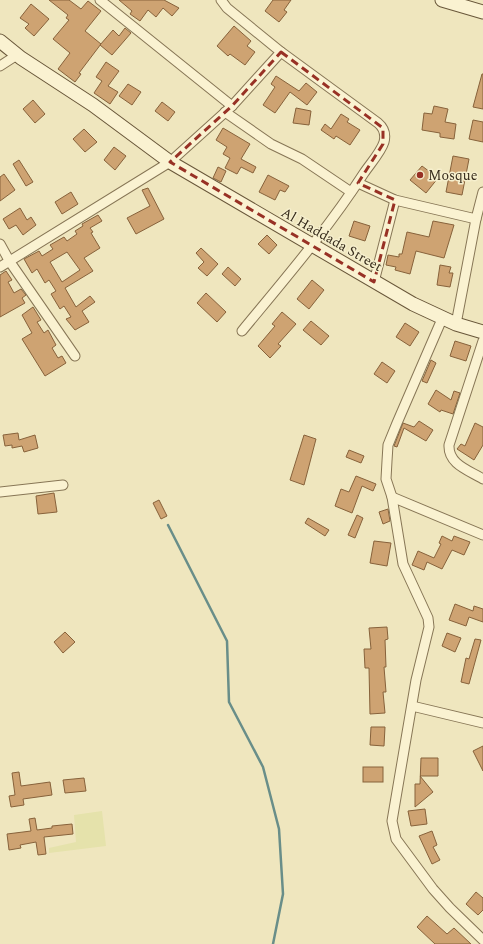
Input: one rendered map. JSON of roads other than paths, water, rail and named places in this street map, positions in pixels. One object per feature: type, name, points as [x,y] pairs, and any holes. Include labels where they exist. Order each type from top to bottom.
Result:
[{"type":"street","points":[[100,0],[229,109],[259,137],[302,159],[351,192]]},
{"type":"street","points":[[221,0],[228,8],[282,52],[383,128],[384,144],[358,183],[312,246],[242,331]]},
{"type":"street","points":[[442,0],[483,12]]},
{"type":"street","name":"Al Haddada Street","points":[[0,42],[17,55],[93,105],[170,162],[374,282],[442,319],[483,332]]},
{"type":"street","points":[[0,267],[170,162],[229,109],[282,52]]},
{"type":"street","points":[[0,66],[17,55]]},
{"type":"street","points":[[358,183],[395,200],[476,219]]},
{"type":"street","points":[[456,324],[476,219],[483,192]]},
{"type":"street","points":[[374,282],[395,200]]},
{"type":"street","points":[[0,244],[10,262],[75,356]]},
{"type":"street","points":[[442,319],[388,445],[386,479],[392,497],[403,564],[428,618],[429,627],[420,661],[392,822],[396,839],[437,894],[483,940]]},
{"type":"street","points":[[483,341],[449,445],[451,459],[483,479]]},
{"type":"street","points":[[0,492],[63,485]]},
{"type":"street","points":[[392,497],[483,535]]},
{"type":"street","points":[[412,706],[483,723]]},
{"type":"waterway","points":[[168,525],[227,641],[229,702],[263,767],[279,829],[283,894],[273,944]]},
{"type":"place","name":"Mosque","points":[[420,175]]}]
